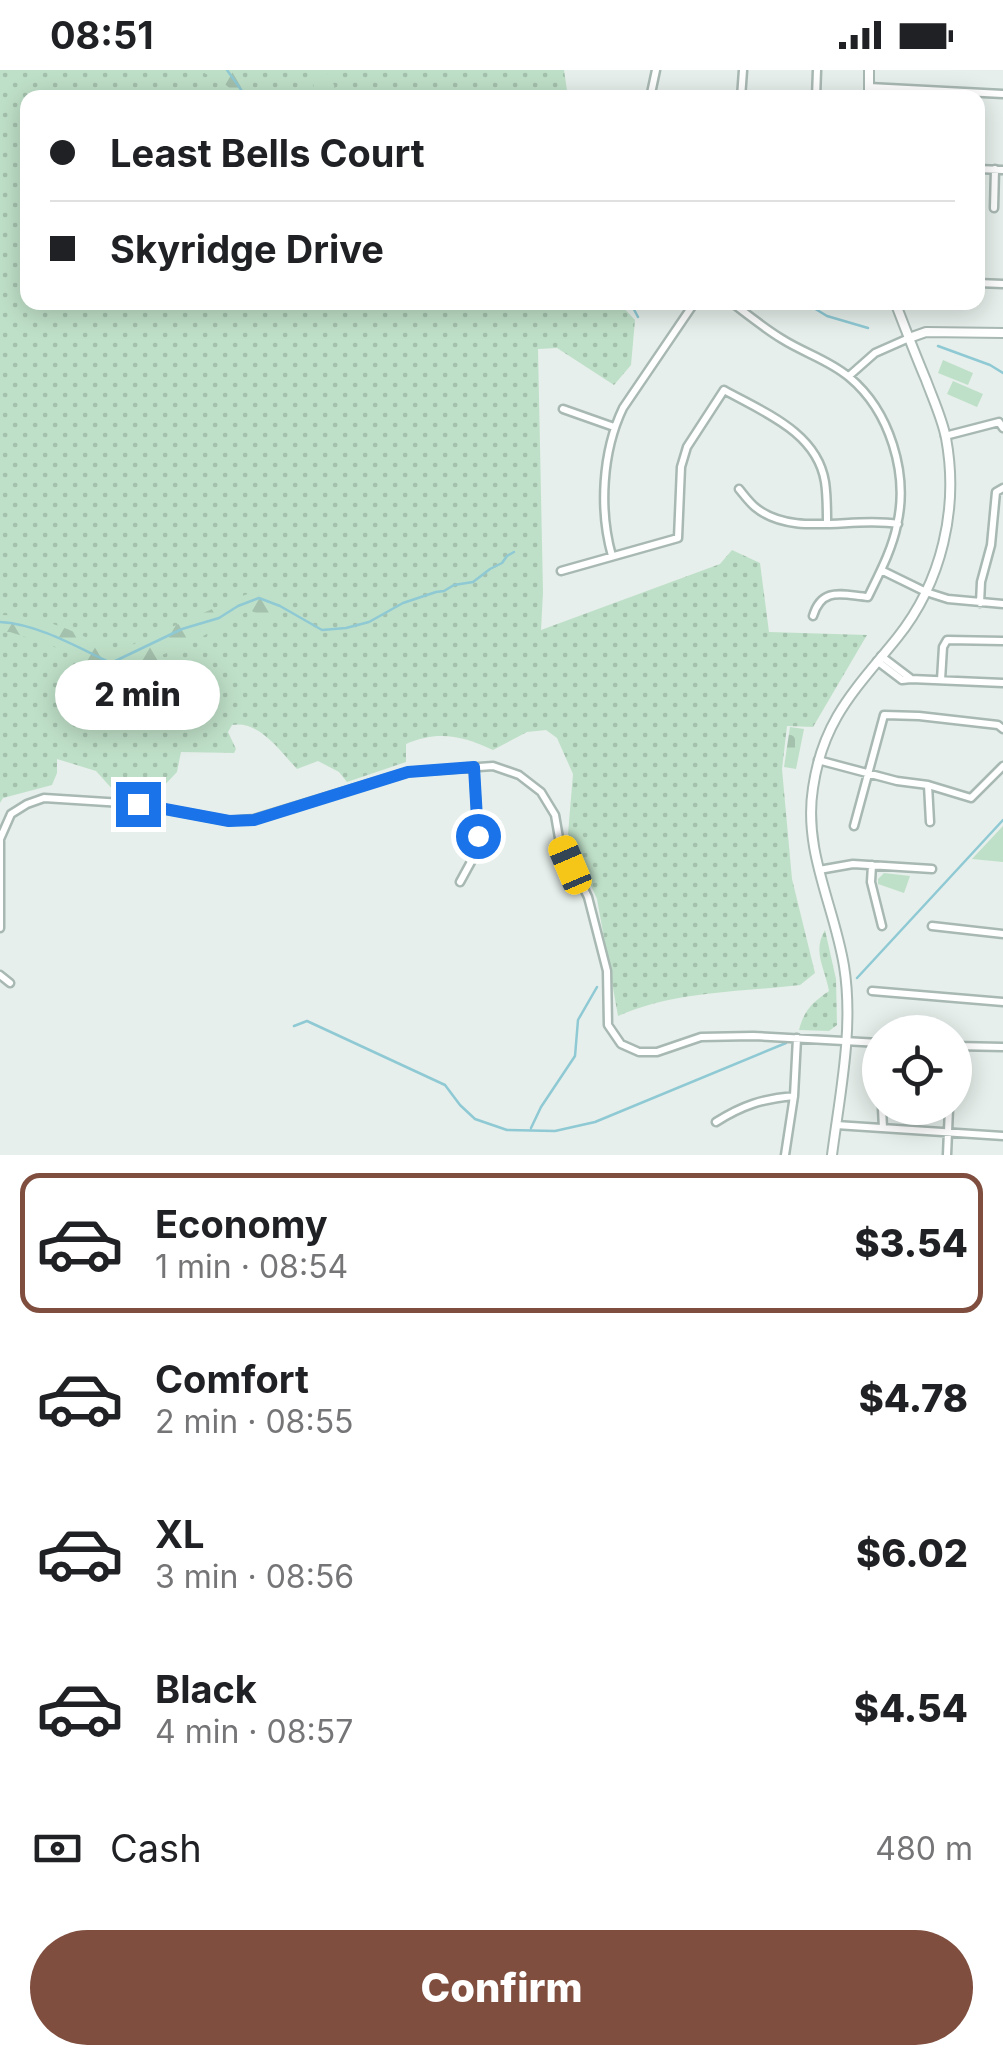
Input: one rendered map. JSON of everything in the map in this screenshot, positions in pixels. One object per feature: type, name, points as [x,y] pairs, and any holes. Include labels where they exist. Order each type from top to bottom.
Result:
[{"type":"street","points":[[869,70],[869,87],[894,90]]},
{"type":"street","points":[[994,208],[999,170]]},
{"type":"street","points":[[612,556],[605,518],[614,427],[689,310]]},
{"type":"street","points":[[743,310],[781,338],[828,362],[866,394],[890,437],[900,478],[898,524],[868,597],[831,594],[818,602],[813,616]]},
{"type":"street","points":[[832,1155],[847,1009],[844,964],[813,847],[811,810],[818,760],[842,706],[910,621],[926,592],[940,557],[949,515],[951,478],[945,436],[897,310]]},
{"type":"street","points":[[848,376],[875,353],[926,332],[1003,333]]},
{"type":"street","points":[[561,571],[678,538],[681,467],[687,447],[724,390],[788,426],[813,450],[825,481],[827,522]]},
{"type":"street","points":[[564,410],[614,427]]},
{"type":"street","points":[[945,436],[999,422],[1003,428]]},
{"type":"street","points":[[980,603],[994,528],[996,492],[1003,488]]},
{"type":"street","points":[[738,489],[755,507],[786,522],[874,520],[898,524]]},
{"type":"street","points":[[881,570],[948,599],[1003,604]]},
{"type":"street","points":[[941,680],[947,640],[1003,641]]},
{"type":"street","points":[[879,658],[910,679],[1003,683]]},
{"type":"street","points":[[854,826],[884,715],[1003,728]]},
{"type":"street","points":[[818,760],[971,798],[1003,766]]},
{"type":"street","points":[[0,928],[0,839],[11,814],[44,798],[138,804],[229,821],[254,820],[408,772],[493,766],[519,775],[541,792],[555,815],[559,838],[588,897],[607,971],[608,1025],[621,1044],[639,1052],[657,1052],[701,1037],[862,1041]]},
{"type":"street","points":[[460,882],[472,860],[478,836],[474,767]]},
{"type":"street","points":[[928,785],[930,822]]},
{"type":"street","points":[[818,870],[872,865],[932,870]]},
{"type":"street","points":[[872,865],[871,882],[882,926]]},
{"type":"street","points":[[932,926],[1003,934]]},
{"type":"street","points":[[0,975],[10,983]]},
{"type":"street","points":[[872,991],[1003,1002]]},
{"type":"street","points":[[785,1155],[797,1038]]},
{"type":"street","points":[[972,1046],[1003,1045]]},
{"type":"street","points":[[716,1122],[764,1098],[794,1096]]},
{"type":"street","points":[[947,1155],[948,1125]]},
{"type":"street","points":[[836,1126],[1003,1136]]},
{"type":"green space","points":[[0,70],[564,70],[567,90],[20,90],[20,310],[626,310],[635,320],[631,365],[614,385],[557,348],[538,349],[541,630],[720,564],[732,550],[760,563],[769,632],[867,635],[813,727],[787,726],[782,769],[792,879],[815,973],[800,985],[684,997],[618,1016],[597,899],[568,834],[573,774],[557,738],[546,730],[527,732],[493,750],[450,736],[429,737],[406,744],[406,762],[347,782],[339,772],[318,761],[297,769],[260,732],[232,725],[228,732],[236,749],[234,753],[181,752],[177,772],[155,795],[114,791],[96,771],[57,759],[52,785],[3,798],[0,803]]},
{"type":"green space","points":[[199,70],[234,70],[256,90],[231,90]]},
{"type":"green space","points":[[310,70],[325,70],[337,90],[316,90]]},
{"type":"green space","points":[[943,360],[973,373],[968,385],[938,373]]},
{"type":"green space","points":[[953,381],[983,394],[977,407],[947,394]]},
{"type":"green space","points":[[263,589],[284,601],[269,620],[250,610],[159,656],[153,672],[122,664],[96,667],[62,649],[0,632],[0,615],[31,618],[116,652]]},
{"type":"green space","points":[[790,727],[804,729],[796,769],[784,767]]},
{"type":"green space","points":[[1003,826],[1003,862],[972,859]]},
{"type":"green space","points":[[884,873],[910,876],[904,893],[878,884]]},
{"type":"green space","points":[[825,930],[836,979],[837,1025],[829,1031],[799,1030],[810,1007],[829,991],[819,953]]},
{"type":"waterway","points":[[227,70],[241,90]]},
{"type":"waterway","points":[[634,310],[638,317]]},
{"type":"waterway","points":[[817,310],[868,328]]},
{"type":"waterway","points":[[938,346],[1003,373]]},
{"type":"waterway","points":[[0,622],[43,632],[111,663],[259,598],[322,630],[369,622],[403,603],[473,582],[514,552]]},
{"type":"waterway","points":[[857,978],[1003,820]]},
{"type":"waterway","points":[[531,1128],[575,1056],[578,1020],[597,987]]},
{"type":"waterway","points":[[294,1026],[307,1021],[445,1085],[475,1119],[507,1130],[555,1131],[595,1122],[786,1043]]},
{"type":"route","points":[[138,804],[229,821],[254,820],[408,772],[474,767],[478,836]]}]
